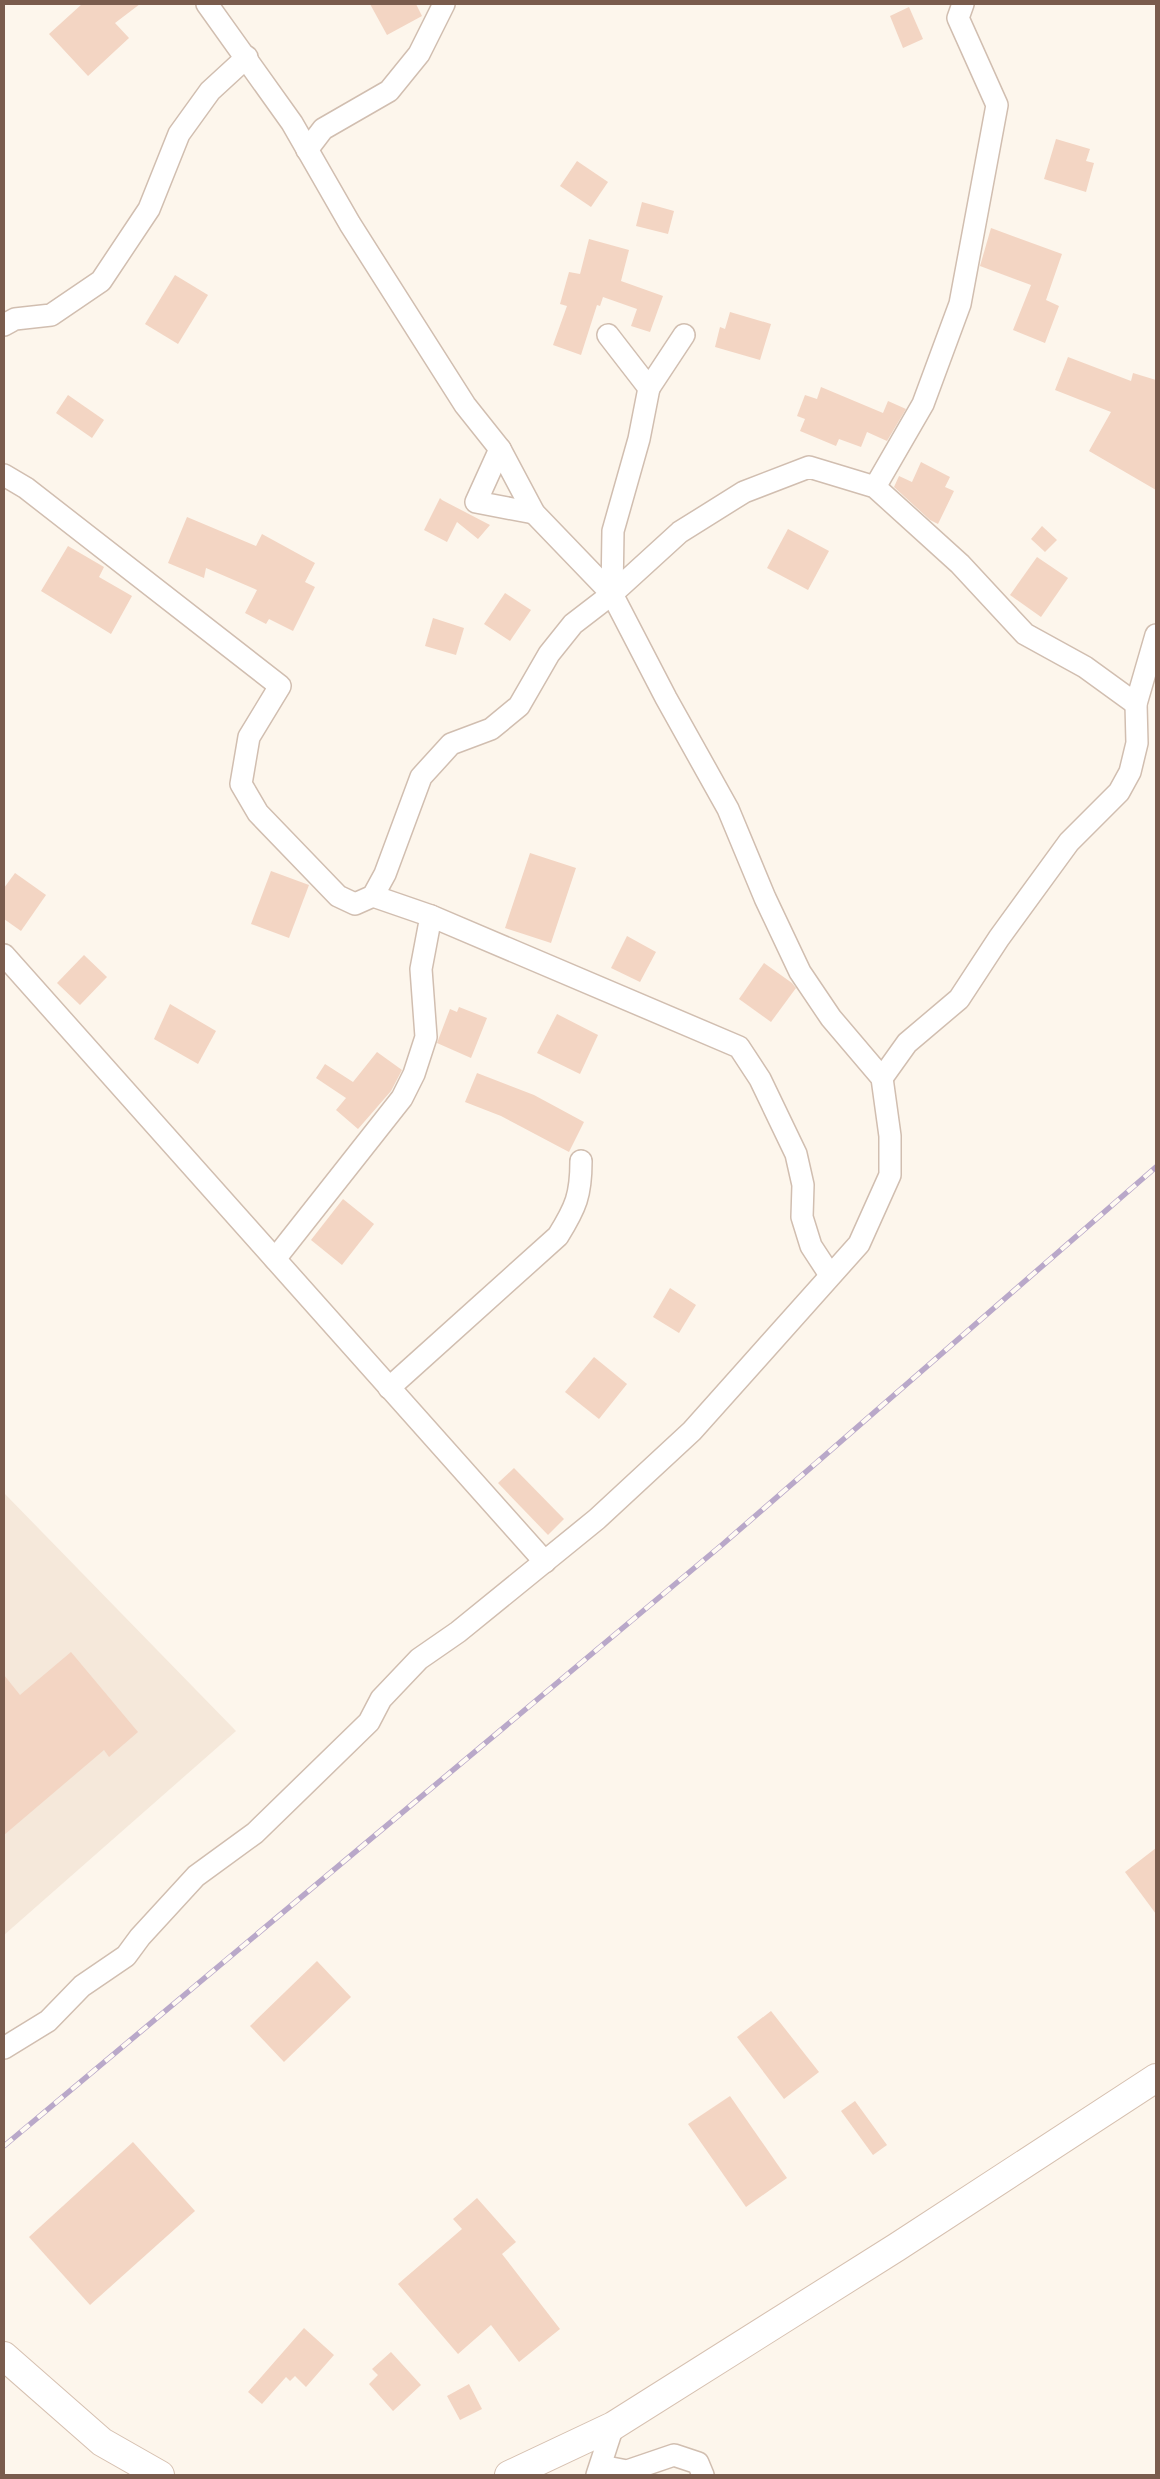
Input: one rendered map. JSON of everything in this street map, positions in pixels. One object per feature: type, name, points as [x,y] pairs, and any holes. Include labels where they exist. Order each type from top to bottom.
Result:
[{"type":"main road","points":[[509,2475],[613,2426],[897,2247],[1156,2078]]},
{"type":"main road","points":[[4,2356],[102,2442],[160,2475]]},
{"type":"street","points":[[4,2048],[48,2021],[82,1986],[126,1956],[196,1876],[255,1833],[369,1722],[381,1699],[419,1659],[458,1632],[597,1520],[692,1431],[858,1244],[890,1175],[890,1136],[882,1078],[831,1018],[800,972],[765,898],[728,809],[666,698],[612,594],[534,513],[500,449],[465,405],[350,224],[292,123],[247,57],[206,4]]},
{"type":"street","points":[[308,150],[323,129],[389,91],[419,54],[444,4]]},
{"type":"street","points":[[875,487],[923,404],[960,304],[997,105],[958,18],[963,4]]},
{"type":"street","points":[[4,325],[15,319],[51,315],[101,281],[149,209],[179,134],[210,91],[247,57]]},
{"type":"street","points":[[612,594],[613,531],[639,439],[649,388],[684,334]]},
{"type":"street","points":[[608,336],[649,388]]},
{"type":"street","points":[[500,449],[476,502],[534,513]]},
{"type":"street","points":[[4,475],[26,488],[280,686],[249,737],[241,784],[258,813],[338,896],[355,904],[372,896],[386,874],[421,777],[451,744],[491,729],[518,706],[549,654],[574,624],[612,594],[680,532],[744,492],[809,467],[875,487],[960,564],[1025,634],[1085,667],[1136,704]]},
{"type":"street","points":[[882,1078],[907,1044],[959,999],[999,938],[1069,842],[1119,792],[1130,772],[1137,743],[1136,704],[1156,634]]},
{"type":"street","points":[[372,896],[431,916],[739,1047],[760,1079],[796,1154],[803,1185],[802,1217],[811,1246],[830,1275]]},
{"type":"street","points":[[275,1259],[402,1098],[414,1074],[426,1037],[421,969],[431,916]]},
{"type":"street","points":[[4,955],[545,1562]]},
{"type":"street","points":[[389,1388],[558,1236],[574,1210],[581,1186],[581,1161]]},
{"type":"street","points":[[613,2426],[599,2471],[627,2471],[674,2455],[698,2463],[703,2475]]},
{"type":"shaded area","points":[[4,1493],[236,1731],[4,1935]]},
{"type":"building","points":[[82,4],[140,4],[115,23],[129,38],[88,76],[49,34]]},
{"type":"building","points":[[370,4],[416,4],[422,16],[387,35]]},
{"type":"building","points":[[909,7],[923,39],[903,48],[890,16]]},
{"type":"building","points":[[1056,139],[1090,149],[1086,161],[1094,163],[1086,192],[1044,179]]},
{"type":"building","points":[[577,161],[608,182],[591,207],[560,186]]},
{"type":"building","points":[[642,202],[674,211],[668,234],[636,226]]},
{"type":"building","points":[[991,228],[1062,254],[1046,300],[1059,306],[1045,343],[1013,330],[1031,285],[980,266]]},
{"type":"building","points":[[589,239],[629,250],[621,281],[663,296],[650,332],[631,326],[637,309],[603,297],[600,306],[597,305],[581,355],[553,345],[567,306],[560,304],[569,272],[580,274]]},
{"type":"building","points":[[175,275],[208,295],[178,344],[145,324]]},
{"type":"building","points":[[730,312],[771,324],[760,360],[715,347],[720,327],[725,329]]},
{"type":"building","points":[[1068,357],[1131,381],[1133,373],[1156,380],[1156,490],[1089,451],[1111,412],[1055,390]]},
{"type":"building","points":[[821,387],[883,413],[888,401],[906,409],[887,441],[867,432],[861,447],[839,439],[836,446],[800,431],[805,419],[797,416],[805,395],[817,399]]},
{"type":"building","points":[[68,395],[104,420],[92,438],[56,413]]},
{"type":"building","points":[[921,462],[950,477],[945,487],[954,491],[938,524],[930,520],[894,487],[899,476],[912,482]]},
{"type":"building","points":[[440,498],[490,525],[478,539],[457,522],[447,542],[424,530]]},
{"type":"building","points":[[187,517],[256,546],[262,534],[315,563],[305,582],[315,587],[293,631],[269,619],[266,624],[245,613],[257,590],[206,568],[204,578],[168,563]]},
{"type":"building","points":[[1042,526],[1057,540],[1045,552],[1031,539]]},
{"type":"building","points":[[788,529],[829,551],[808,590],[767,568]]},
{"type":"building","points":[[68,546],[104,567],[99,577],[132,596],[111,634],[41,591]]},
{"type":"building","points":[[1037,557],[1068,578],[1041,617],[1010,595]]},
{"type":"building","points":[[505,593],[531,610],[510,641],[484,624]]},
{"type":"building","points":[[433,618],[464,628],[456,655],[425,646]]},
{"type":"building","points":[[530,853],[576,868],[551,943],[505,928]]},
{"type":"building","points":[[271,871],[309,885],[289,938],[251,924]]},
{"type":"building","points":[[15,873],[46,895],[21,931],[4,919],[4,888]]},
{"type":"building","points":[[627,936],[656,952],[640,982],[611,968]]},
{"type":"building","points":[[84,955],[107,977],[80,1005],[57,983]]},
{"type":"building","points":[[764,963],[796,988],[771,1022],[739,999]]},
{"type":"building","points":[[170,1004],[216,1031],[198,1064],[154,1039]]},
{"type":"building","points":[[459,1007],[487,1018],[471,1058],[437,1043],[450,1009],[457,1012]]},
{"type":"building","points":[[557,1014],[598,1035],[580,1074],[537,1053]]},
{"type":"building","points":[[377,1052],[402,1070],[391,1091],[358,1129],[336,1110],[346,1098],[316,1078],[325,1064],[353,1082]]},
{"type":"building","points":[[477,1073],[534,1095],[584,1122],[569,1152],[501,1116],[465,1102]]},
{"type":"building","points":[[343,1199],[374,1224],[342,1265],[311,1240]]},
{"type":"building","points":[[670,1288],[696,1305],[679,1333],[653,1317]]},
{"type":"building","points":[[594,1357],[627,1384],[599,1419],[565,1392]]},
{"type":"building","points":[[514,1468],[564,1519],[548,1535],[498,1483]]},
{"type":"building","points":[[71,1652],[138,1732],[109,1757],[104,1750],[4,1835],[4,1675],[20,1695]]},
{"type":"building","points":[[1156,1848],[1156,1914],[1125,1872]]},
{"type":"building","points":[[317,1961],[351,1997],[284,2062],[250,2026]]},
{"type":"building","points":[[771,2011],[819,2072],[784,2099],[737,2037]]},
{"type":"building","points":[[730,2096],[787,2178],[746,2207],[688,2124]]},
{"type":"building","points":[[855,2101],[887,2145],[873,2155],[841,2111]]},
{"type":"building","points":[[133,2142],[195,2211],[90,2305],[29,2237]]},
{"type":"building","points":[[477,2198],[516,2242],[502,2254],[560,2329],[519,2362],[491,2325],[458,2354],[398,2284],[462,2229],[453,2219]]},
{"type":"building","points":[[304,2328],[334,2355],[306,2387],[295,2376],[290,2381],[286,2377],[262,2404],[248,2392]]},
{"type":"building","points":[[391,2352],[421,2385],[393,2411],[369,2384],[378,2375],[372,2369]]},
{"type":"building","points":[[469,2384],[482,2409],[460,2420],[447,2396]]},
{"type":"railway","points":[[4,2146],[723,1544],[1156,1167]]}]
